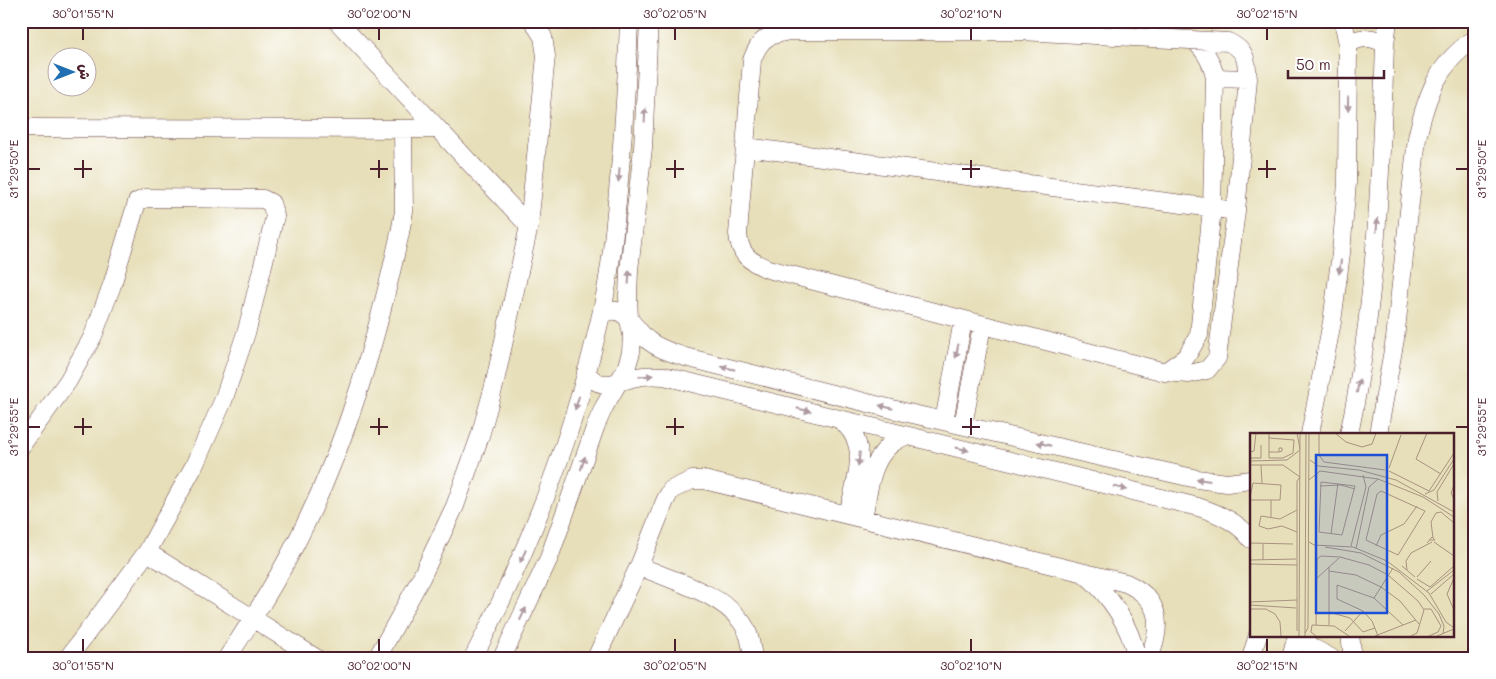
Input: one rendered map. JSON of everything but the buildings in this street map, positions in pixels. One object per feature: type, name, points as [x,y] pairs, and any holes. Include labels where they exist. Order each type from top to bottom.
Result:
[{"type":"street","points":[[337,21],[529,226]]},
{"type":"street","points":[[377,658],[421,578],[455,506],[480,436],[494,386],[529,226],[546,56],[543,36],[533,21]]},
{"type":"street","points":[[473,658],[526,549],[568,432],[601,315],[615,228],[627,87],[629,21]]},
{"type":"street","points":[[502,658],[549,558],[596,425],[626,368],[632,352],[632,335],[629,319],[629,270],[644,139],[649,21]]},
{"type":"street","points":[[1310,433],[1332,322],[1341,253],[1347,183],[1348,44],[1343,21]]},
{"type":"street","points":[[1349,433],[1366,330],[1375,259],[1380,188],[1385,44],[1388,21]]},
{"type":"street","points":[[1001,26],[1228,42],[1240,48],[1246,60],[1248,79],[1236,211],[1217,358],[1208,370],[1189,374],[1165,372],[982,326],[768,269],[750,262],[740,249],[738,234],[752,60],[757,45],[772,34],[790,31],[1001,26]]},
{"type":"street","points":[[1348,44],[1362,38],[1370,38],[1385,44]]},
{"type":"street","points":[[1378,433],[1395,339],[1417,138],[1424,106],[1432,84],[1445,64],[1461,47],[1475,38]]},
{"type":"street","points":[[1165,372],[1186,357],[1199,335],[1212,208],[1215,78],[1212,63],[1205,50],[1194,40]]},
{"type":"street","points":[[1215,78],[1248,79]]},
{"type":"street","points":[[21,128],[438,129]]},
{"type":"street","points":[[227,658],[253,618],[299,538],[322,489],[364,378],[404,211],[403,129]]},
{"type":"street","points":[[746,147],[1236,211]]},
{"type":"street","points":[[21,446],[68,381],[93,336],[112,285],[137,202],[146,198],[263,199],[271,204],[275,216],[252,311],[223,401],[194,466],[147,552],[68,658]]},
{"type":"street","points":[[601,315],[609,311],[619,311],[650,342],[684,357],[963,426],[1197,479],[1227,483],[1250,480]]},
{"type":"street","points":[[944,421],[963,321]]},
{"type":"street","points":[[963,426],[982,326]]},
{"type":"street","points":[[1199,335],[1220,338]]},
{"type":"street","points":[[586,372],[590,378],[603,385],[649,375],[664,376],[1198,506],[1222,515],[1246,533],[1250,539]]},
{"type":"street","points":[[838,419],[853,432],[860,451],[855,517]]},
{"type":"street","points":[[855,517],[880,456],[891,443],[906,436]]},
{"type":"street","points":[[596,658],[639,566],[664,501],[671,490],[692,480],[704,480],[1126,582],[1138,588],[1147,597],[1158,621],[1158,634],[1149,658]]},
{"type":"street","points":[[147,552],[316,658]]},
{"type":"street","points":[[639,566],[720,600],[742,622],[749,636],[753,658]]},
{"type":"street","points":[[1082,571],[1096,583],[1119,612],[1128,628],[1137,658]]},
{"type":"street","points":[[1251,658],[1258,636]]},
{"type":"street","points":[[1291,658],[1299,636]]},
{"type":"street","points":[[1300,636],[1311,647],[1331,658]]},
{"type":"street","points":[[1350,636],[1353,658],[1366,658]]}]
